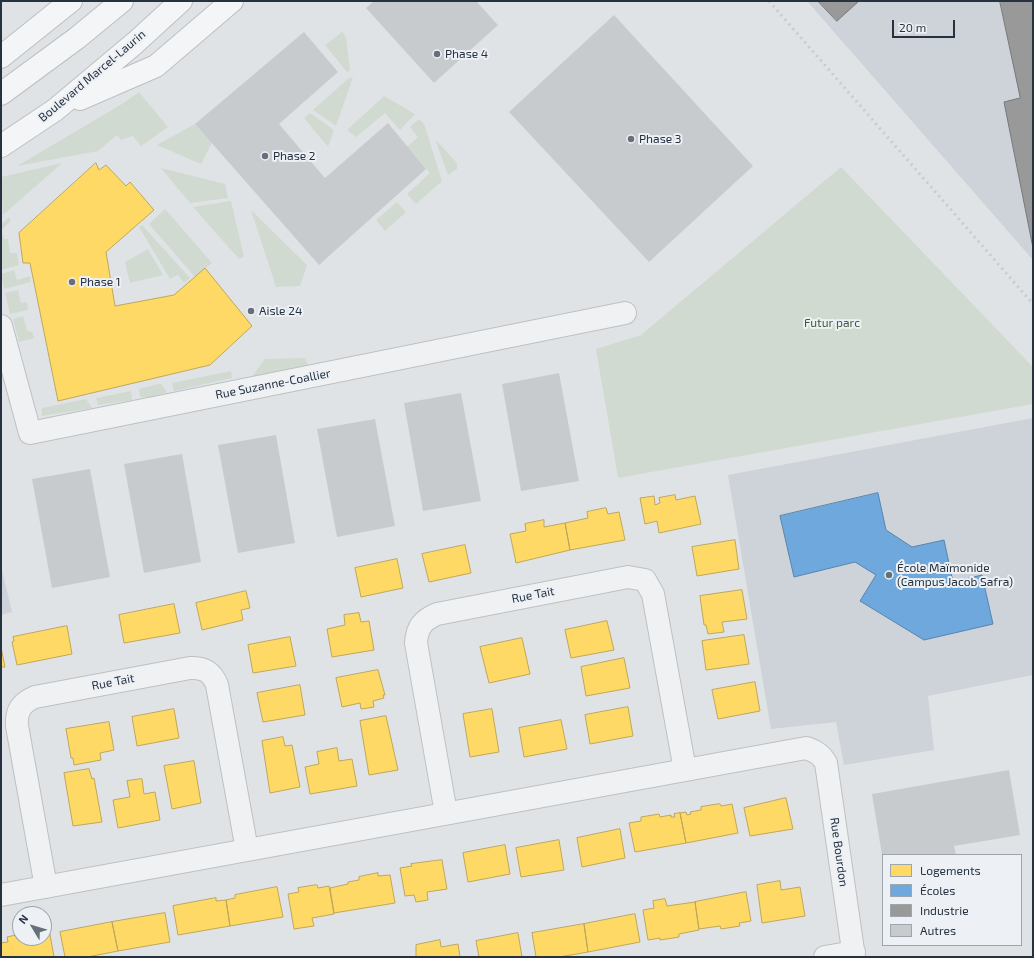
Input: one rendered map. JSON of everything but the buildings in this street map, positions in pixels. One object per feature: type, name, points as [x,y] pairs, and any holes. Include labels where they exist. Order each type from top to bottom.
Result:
[{"type":"main road","points":[[1,57],[71,1]]},
{"type":"main road","points":[[1,94],[77,38],[122,1]]},
{"type":"main road","name":"Boulevard Marcel-Laurin","points":[[1,146],[55,110],[129,48],[181,1]]},
{"type":"main road","points":[[55,110],[156,66],[232,1]]},
{"type":"street","name":"Rue Suzanne-Coallier","points":[[1,326],[30,433],[625,313]]},
{"type":"street","name":"Rue Tait","points":[[446,814],[416,643],[416,633],[421,625],[428,618],[437,614],[628,576],[645,580],[653,594],[685,770]]},
{"type":"street","name":"Rue Tait","points":[[46,887],[17,726],[16,716],[19,708],[26,701],[35,697],[182,669],[200,667],[208,671],[214,677],[217,685],[247,850]]},
{"type":"street","name":"Rue Bourdon","points":[[685,770],[793,749],[806,748],[821,755],[826,763],[854,954]]},
{"type":"street","points":[[1,895],[685,770]]},
{"type":"street","points":[[825,957],[854,954]]},
{"type":"shaded area","points":[[807,1],[1033,1],[1033,260]]},
{"type":"shaded area","name":"École Maïmonide (Campus Jacob Safra)","points":[[1033,418],[1033,675],[928,696],[934,750],[844,765],[836,722],[771,729],[728,475]]},
{"type":"shaded area","points":[[1,566],[12,612],[1,615]]},
{"type":"green space","points":[[342,32],[346,37],[350,70],[347,72],[325,45]]},
{"type":"green space","points":[[353,77],[336,126],[313,110],[349,78]]},
{"type":"green space","points":[[139,92],[168,127],[141,146],[133,136],[121,140],[117,135],[98,151],[17,166],[122,104]]},
{"type":"green space","points":[[384,96],[415,114],[400,130],[385,113],[356,137],[347,130]]},
{"type":"green space","points":[[310,113],[334,130],[328,147],[304,118]]},
{"type":"green space","points":[[419,119],[424,124],[442,181],[416,204],[407,194],[430,173],[407,147],[418,137],[410,127]]},
{"type":"green space","points":[[195,124],[212,143],[201,164],[157,145]]},
{"type":"green space","points":[[435,139],[457,163],[457,169],[448,175]]},
{"type":"green space","points":[[62,163],[3,215],[1,177]]},
{"type":"green space","name":"Futur parc","points":[[841,167],[1033,367],[1033,404],[618,478],[596,349],[641,335]]},
{"type":"green space","points":[[161,168],[225,184],[228,198],[190,203]]},
{"type":"green space","points":[[231,201],[244,257],[239,259],[193,207]]},
{"type":"green space","points":[[397,202],[406,212],[385,231],[376,220]]},
{"type":"green space","points":[[165,209],[212,263],[195,277],[149,224]]},
{"type":"green space","points":[[251,210],[307,265],[300,286],[276,287]]},
{"type":"green space","points":[[9,217],[11,221],[1,230],[1,225]]},
{"type":"green space","points":[[142,225],[190,278],[184,283],[178,275],[170,279],[139,227]]},
{"type":"green space","points":[[1,230],[4,239],[8,239],[10,253],[17,253],[19,265],[1,270]]},
{"type":"green space","points":[[148,249],[163,275],[130,283],[125,262]]},
{"type":"green space","points":[[14,270],[17,280],[30,276],[31,282],[4,289],[1,274]]},
{"type":"green space","points":[[18,290],[21,303],[27,302],[28,310],[10,314],[5,293]]},
{"type":"green space","points":[[23,316],[27,331],[32,332],[34,338],[19,342],[13,319]]},
{"type":"green space","points":[[305,358],[308,367],[250,379],[265,359]]},
{"type":"green space","points":[[231,371],[232,378],[174,391],[172,383]]},
{"type":"green space","points":[[161,384],[167,392],[152,397],[140,397],[139,389]]},
{"type":"green space","points":[[131,391],[132,400],[98,405],[96,398]]},
{"type":"green space","points":[[86,399],[92,408],[42,416],[42,408]]},
{"type":"railway","points":[[769,1],[1033,304]]},
{"type":"place","name":"Phase 4","points":[[437,54]]},
{"type":"place","name":"Phase 3","points":[[631,139]]},
{"type":"place","name":"Phase 2","points":[[265,156]]},
{"type":"place","name":"Phase 1","points":[[72,282]]},
{"type":"place","name":"Aisle 24","points":[[251,311]]},
{"type":"place","name":"École Maïmonide (Campus Jacob Safra)","points":[[889,575]]}]
